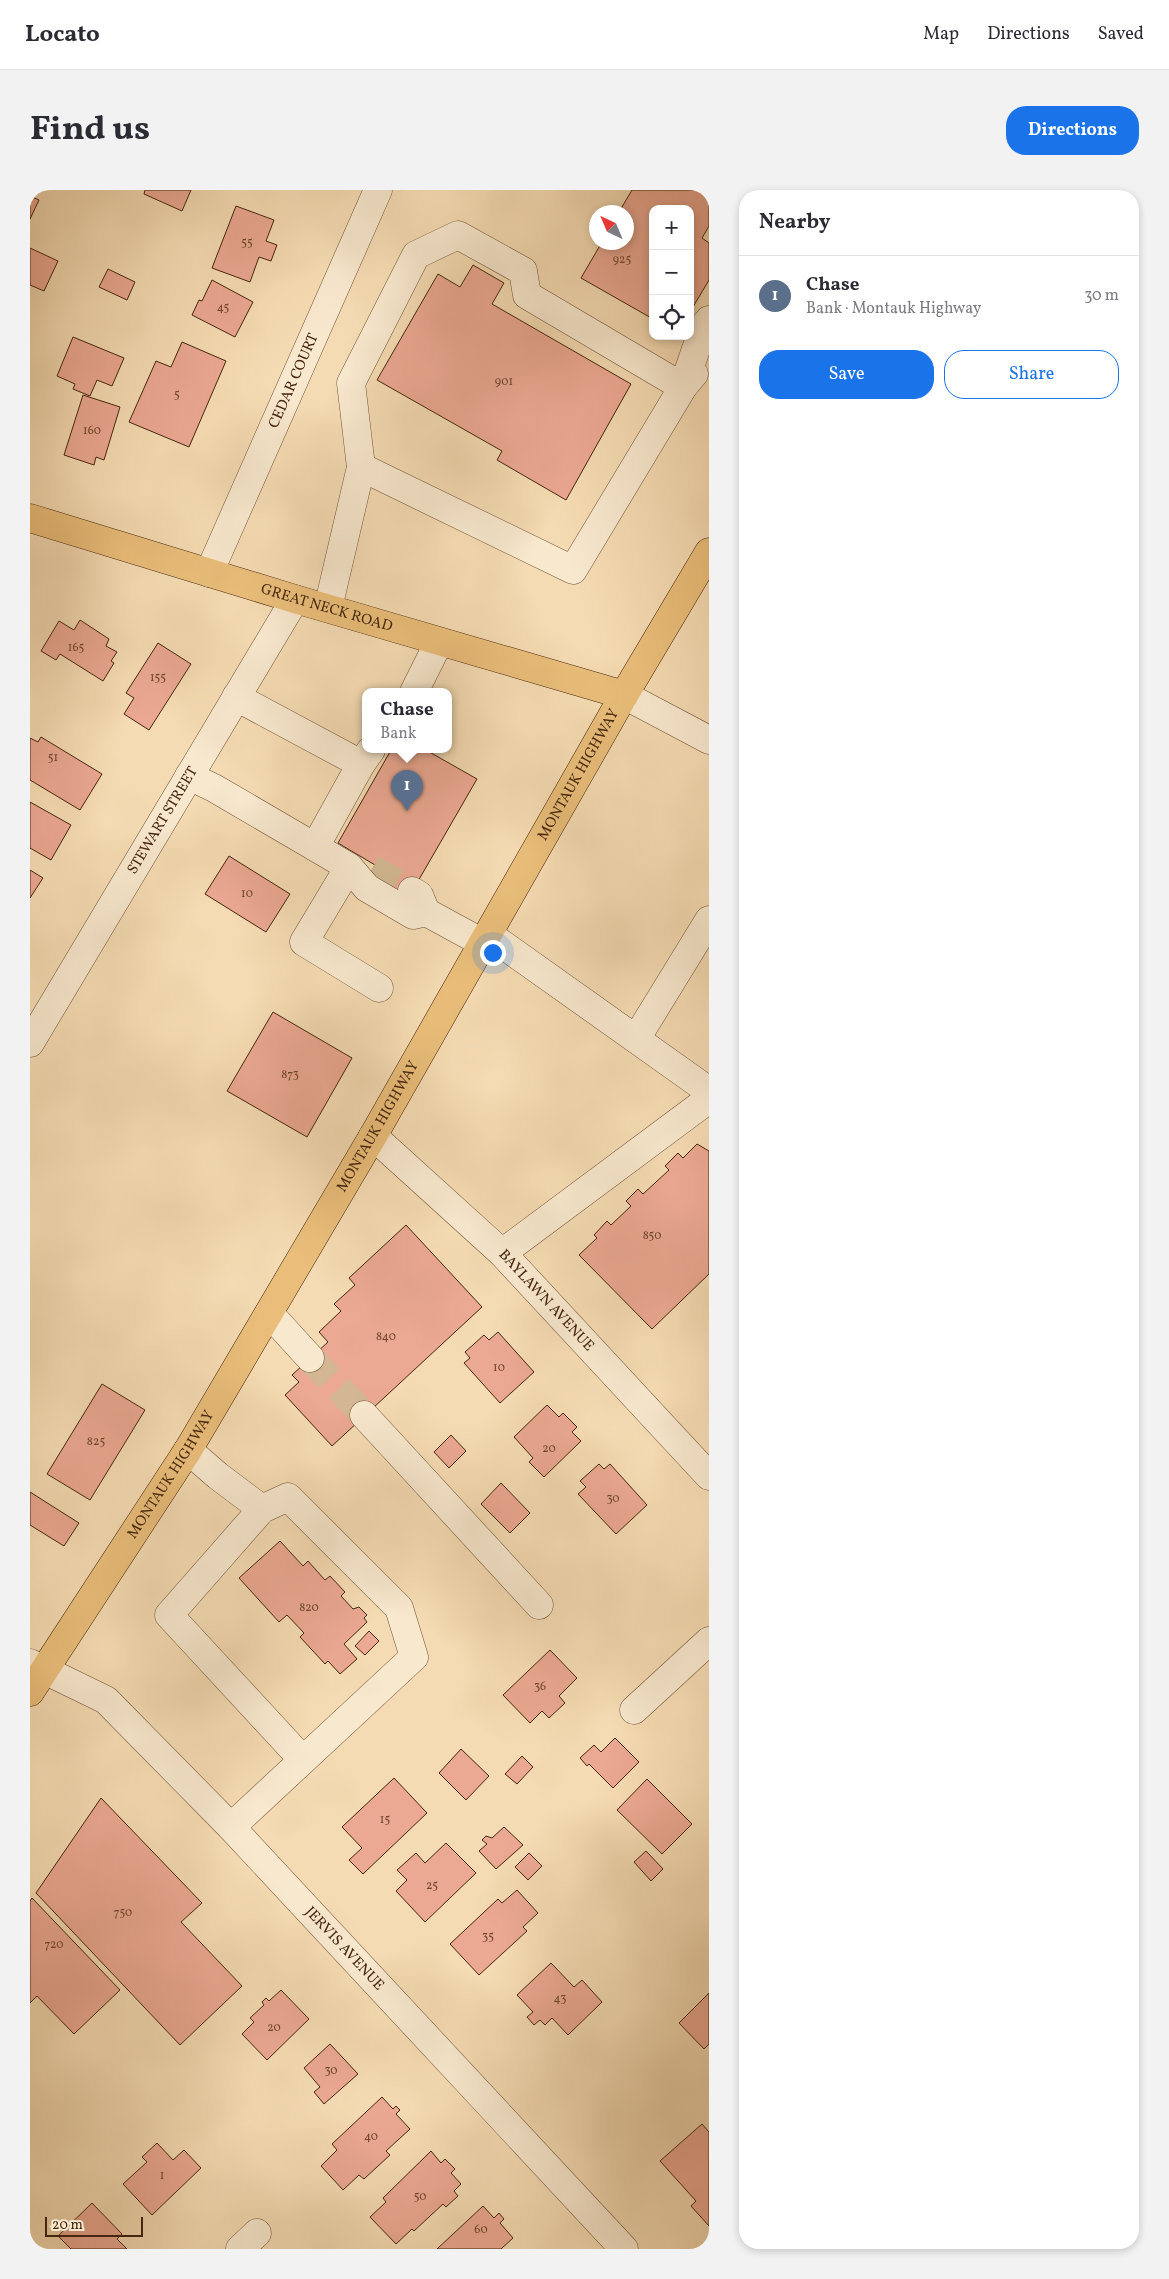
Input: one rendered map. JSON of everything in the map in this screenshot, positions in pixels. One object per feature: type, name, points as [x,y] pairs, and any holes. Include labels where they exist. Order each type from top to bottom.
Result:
[{"type":"main road","name":"GREAT NECK ROAD","points":[[30,518],[439,642],[624,695]]},
{"type":"main road","name":"MONTAUK HIGHWAY","points":[[30,1692],[38,1666],[188,1450],[373,1136],[624,695],[709,552]]},
{"type":"street","name":"CEDAR COURT","points":[[208,573],[378,190]]},
{"type":"street","points":[[328,608],[361,468],[351,383],[416,255],[458,234],[523,271],[527,295],[684,387]]},
{"type":"street","points":[[684,387],[704,326],[709,320]]},
{"type":"street","points":[[361,468],[574,570],[684,387],[709,356]]},
{"type":"street","name":"STEWART STREET","points":[[30,1043],[295,599]]},
{"type":"street","points":[[416,688],[439,642]]},
{"type":"street","points":[[624,695],[709,740]]},
{"type":"street","points":[[236,697],[366,757],[315,847]]},
{"type":"street","points":[[189,776],[214,788],[315,847],[361,868],[367,888],[413,915],[419,902],[485,938],[636,1039],[707,1101],[502,1253]]},
{"type":"street","points":[[361,868],[304,942],[379,988]]},
{"type":"street","points":[[636,1039],[709,920]]},
{"type":"street","name":"BAYLAWN AVENUE","points":[[373,1136],[502,1253],[709,1476]]},
{"type":"street","points":[[269,1313],[310,1358]]},
{"type":"street","points":[[364,1415],[539,1605]]},
{"type":"street","points":[[188,1450],[218,1476],[262,1509]]},
{"type":"street","points":[[231,1827],[414,1657],[399,1608],[288,1497],[262,1509],[169,1615],[303,1760]]},
{"type":"street","points":[[634,1710],[709,1641]]},
{"type":"street","name":"JERVIS AVENUE","points":[[38,1666],[106,1700],[231,1827],[624,2249]]},
{"type":"building","points":[[145,190],[191,190],[182,211],[144,194]]},
{"type":"building","points":[[632,190],[709,190],[709,226],[702,238],[709,243],[709,280],[694,305],[694,205],[649,205],[649,317],[581,278],[597,250],[634,250],[634,205],[623,205]]},
{"type":"building","points":[[30,196],[39,200],[30,219]]},
{"type":"building","points":[[236,206],[274,220],[266,241],[277,245],[271,261],[259,257],[250,282],[212,268]]},
{"type":"building","points":[[30,248],[58,261],[44,291],[30,285]]},
{"type":"building","points":[[473,265],[504,283],[492,304],[631,384],[566,500],[497,460],[502,451],[377,380],[438,274],[460,287]]},
{"type":"building","points":[[108,269],[135,282],[127,300],[99,287]]},
{"type":"building","points":[[212,280],[253,302],[235,337],[192,315],[199,300],[202,301]]},
{"type":"building","points":[[73,337],[124,358],[112,386],[97,380],[90,396],[73,389],[75,384],[57,376]]},
{"type":"building","points":[[182,342],[226,361],[189,447],[129,422],[156,361],[171,367]]},
{"type":"building","points":[[83,395],[120,407],[104,460],[96,457],[94,465],[64,455]]},
{"type":"building","points":[[80,620],[109,639],[106,646],[117,652],[111,661],[114,663],[103,681],[60,654],[56,660],[41,651],[59,621],[74,630]]},
{"type":"building","points":[[158,643],[191,664],[149,730],[124,714],[134,698],[126,693]]},
{"type":"building","points":[[41,737],[102,774],[80,810],[30,780],[30,738],[38,742]]},
{"type":"building","points":[[389,753],[431,753],[477,779],[406,902],[367,879],[375,865],[338,843]]},
{"type":"building","points":[[30,802],[71,825],[51,860],[30,848]]},
{"type":"building","points":[[229,856],[290,894],[266,932],[205,894]]},
{"type":"building","points":[[30,870],[43,878],[30,898]]},
{"type":"building","points":[[273,1012],[352,1058],[307,1137],[227,1091]]},
{"type":"building","points":[[697,1144],[709,1151],[709,1274],[652,1329],[579,1255],[597,1238],[594,1235],[607,1221],[611,1225],[631,1206],[626,1201],[638,1189],[643,1194],[669,1170],[665,1166],[678,1153],[683,1158]]},
{"type":"building","points":[[406,1225],[482,1307],[332,1446],[285,1395],[299,1382],[292,1375],[328,1342],[319,1332],[341,1311],[334,1304],[355,1285],[349,1278]]},
{"type":"building","points":[[498,1332],[534,1372],[500,1403],[464,1363],[470,1358],[465,1352],[484,1335],[489,1340]]},
{"type":"building","points":[[102,1384],[145,1410],[90,1500],[47,1474]]},
{"type":"building","points":[[547,1405],[559,1417],[563,1413],[577,1427],[572,1432],[581,1441],[544,1477],[529,1462],[533,1458],[514,1437]]},
{"type":"building","points":[[451,1435],[466,1451],[449,1468],[434,1452]]},
{"type":"building","points":[[599,1464],[604,1469],[610,1464],[647,1505],[616,1534],[578,1494],[586,1487],[580,1481]]},
{"type":"building","points":[[501,1483],[530,1513],[510,1533],[481,1504]]},
{"type":"building","points":[[30,1492],[79,1523],[64,1546],[30,1525]]},
{"type":"building","points":[[280,1541],[303,1566],[308,1561],[325,1580],[330,1576],[345,1592],[341,1596],[353,1609],[359,1607],[367,1615],[364,1618],[367,1622],[344,1644],[357,1659],[340,1674],[328,1661],[325,1664],[300,1637],[304,1633],[287,1615],[279,1622],[239,1578]]},
{"type":"building","points":[[369,1631],[379,1641],[365,1655],[355,1646]]},
{"type":"building","points":[[550,1650],[577,1678],[559,1696],[565,1703],[549,1718],[542,1711],[530,1723],[503,1695]]},
{"type":"building","points":[[615,1738],[639,1762],[613,1788],[589,1764],[587,1766],[580,1758],[594,1745],[601,1752]]},
{"type":"building","points":[[461,1749],[489,1776],[466,1800],[439,1773]]},
{"type":"building","points":[[522,1756],[533,1767],[517,1784],[505,1774]]},
{"type":"building","points":[[394,1778],[427,1813],[363,1874],[349,1860],[362,1848],[342,1827]]},
{"type":"building","points":[[647,1779],[692,1824],[662,1854],[617,1810]]},
{"type":"building","points":[[101,1798],[202,1903],[181,1922],[242,1986],[180,2045],[36,1893]]},
{"type":"building","points":[[504,1827],[523,1845],[496,1869],[479,1851],[487,1844],[482,1840],[486,1836],[492,1838]]},
{"type":"building","points":[[446,1843],[476,1873],[425,1922],[396,1891],[407,1880],[397,1870],[416,1853],[425,1863]]},
{"type":"building","points":[[646,1851],[663,1869],[651,1881],[634,1862]]},
{"type":"building","points":[[529,1853],[542,1866],[528,1880],[515,1867]]},
{"type":"building","points":[[517,1890],[538,1913],[523,1927],[527,1931],[479,1975],[450,1944],[498,1899],[502,1903]]},
{"type":"building","points":[[32,1898],[120,1990],[74,2034],[37,1996],[30,2003],[30,1901]]},
{"type":"building","points":[[551,1963],[574,1987],[582,1980],[602,2002],[568,2035],[552,2018],[545,2025],[540,2020],[534,2025],[527,2017],[533,2012],[517,1995]]},
{"type":"building","points":[[281,1990],[309,2019],[267,2060],[242,2034],[254,2022],[250,2018],[264,2005],[262,2002],[266,1998],[269,2001]]},
{"type":"building","points":[[709,1993],[709,2044],[704,2049],[679,2023]]},
{"type":"building","points":[[330,2044],[358,2074],[324,2104],[314,2092],[320,2087],[304,2068]]},
{"type":"building","points":[[382,2097],[393,2109],[396,2106],[400,2110],[396,2114],[410,2129],[386,2151],[390,2155],[364,2179],[359,2175],[343,2190],[321,2166],[337,2150],[332,2144]]},
{"type":"building","points":[[702,2124],[709,2132],[709,2226],[691,2206],[696,2201],[660,2161]]},
{"type":"building","points":[[157,2143],[173,2160],[184,2150],[201,2168],[152,2215],[123,2184],[147,2162],[142,2157]]},
{"type":"building","points":[[431,2151],[441,2163],[445,2159],[455,2169],[451,2173],[461,2184],[454,2191],[458,2196],[446,2207],[443,2204],[414,2231],[412,2229],[396,2244],[370,2217],[386,2202],[383,2198]]},
{"type":"building","points":[[92,2203],[122,2234],[117,2239],[127,2249],[71,2249],[58,2236]]},
{"type":"building","points":[[483,2206],[494,2218],[499,2213],[504,2219],[500,2223],[513,2238],[501,2249],[437,2249]]},
{"type":"tunnel","points":[[372,869],[412,891]]},
{"type":"tunnel","points":[[310,1358],[364,1415]]},
{"type":"place","name":"Chase","points":[[407,811]]}]
